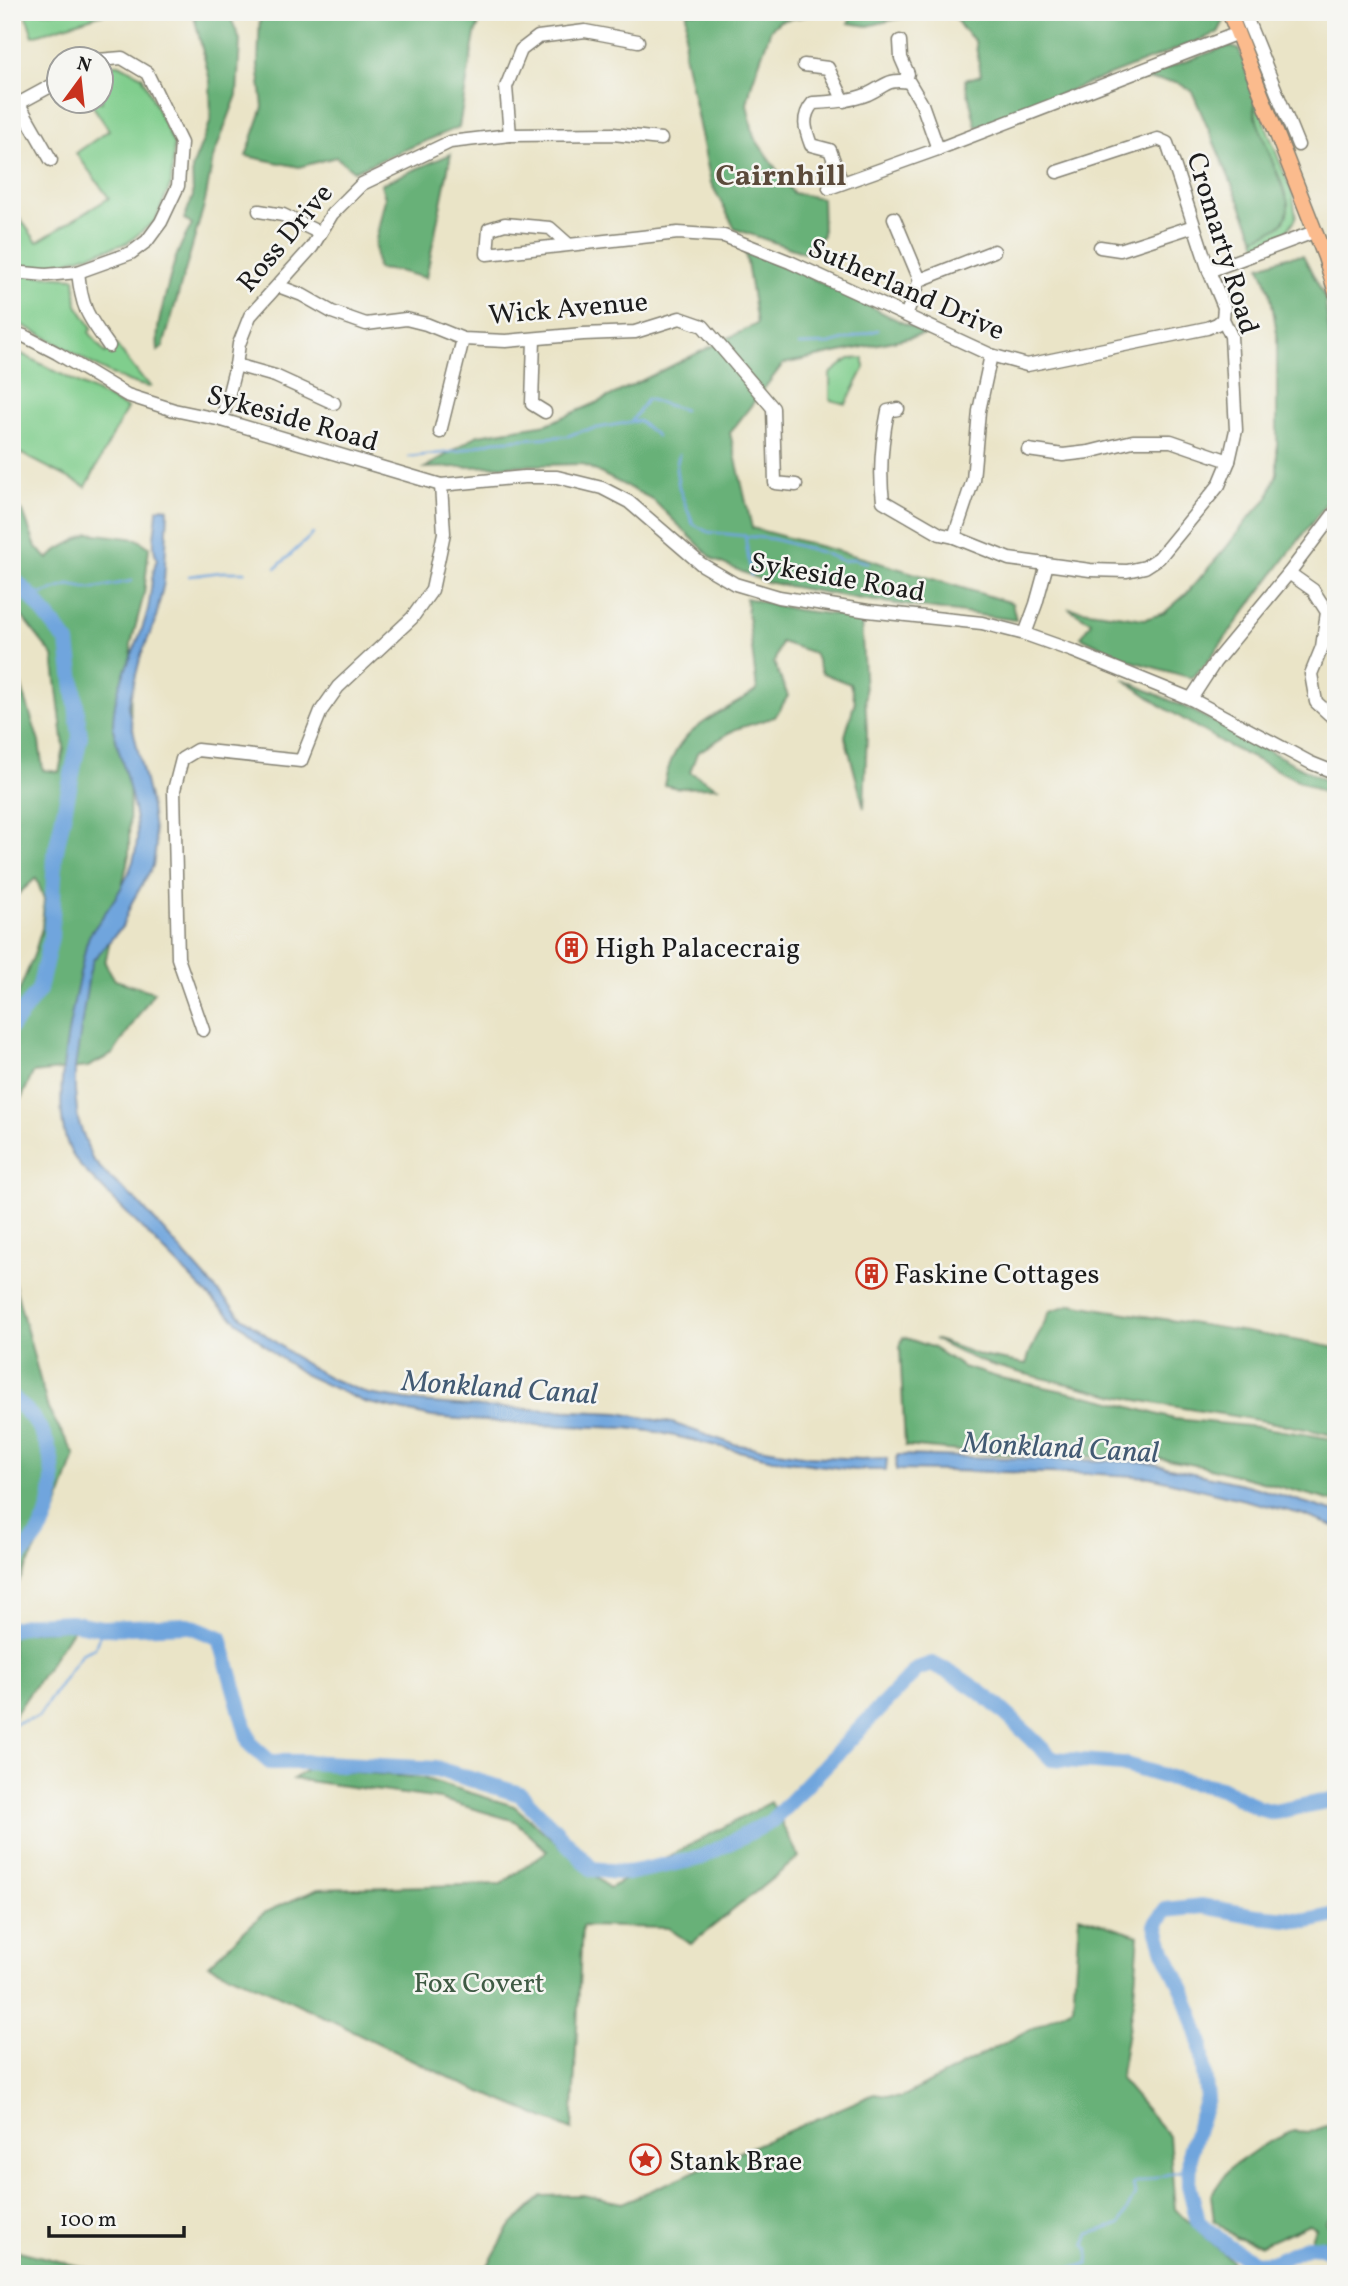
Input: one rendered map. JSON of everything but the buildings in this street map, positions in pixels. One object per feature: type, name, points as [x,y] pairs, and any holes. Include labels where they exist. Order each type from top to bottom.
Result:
[{"type":"main road","points":[[1229,12],[1238,33],[1253,53],[1336,293]]},
{"type":"street","points":[[1244,12],[1253,53],[1298,145]]},
{"type":"street","points":[[510,135],[506,87],[521,50],[538,37],[585,31],[638,41]]},
{"type":"street","points":[[829,188],[938,149],[1238,33]]},
{"type":"street","points":[[900,41],[901,58],[908,75],[904,81]]},
{"type":"street","points":[[12,272],[46,275],[78,272],[131,253],[147,241],[161,222],[178,186],[181,142],[147,72],[122,58],[116,58]]},
{"type":"street","points":[[804,65],[828,68],[844,101]]},
{"type":"street","points":[[842,184],[830,150],[811,145],[804,128],[808,109],[813,103],[844,101],[868,94],[889,81],[904,81],[912,85],[922,104],[938,149]]},
{"type":"street","points":[[46,89],[16,105],[51,160]]},
{"type":"street","name":"Ross Drive","points":[[222,420],[239,344],[250,316],[312,247],[332,214],[362,184],[450,142],[510,135],[613,134],[661,139]]},
{"type":"street","name":"Cromarty Road","points":[[898,409],[888,411],[886,422],[880,481],[883,501],[940,534],[1009,559],[1109,571],[1145,567],[1159,558],[1219,485],[1229,461],[1236,430],[1231,337],[1223,319],[1224,307],[1209,271],[1167,143],[1158,139],[1057,172]]},
{"type":"street","points":[[258,211],[283,215],[320,233]]},
{"type":"street","points":[[894,218],[920,280],[906,315]]},
{"type":"street","name":"Sutherland Drive","points":[[568,244],[550,228],[505,224],[489,229],[487,254],[678,233],[724,236],[790,262],[990,355],[1027,365],[1207,328],[1223,319]]},
{"type":"street","points":[[1100,247],[1120,250],[1194,226]]},
{"type":"street","points":[[1209,271],[1314,232]]},
{"type":"street","points":[[920,280],[994,251]]},
{"type":"street","points":[[78,272],[81,300],[89,318],[110,346]]},
{"type":"street","name":"Wick Avenue","points":[[278,286],[302,295],[332,312],[366,324],[407,320],[426,324],[463,339],[506,341],[635,332],[680,318],[704,326],[773,408],[775,483],[796,485]]},
{"type":"street","name":"Sykeside Road","points":[[12,332],[24,335],[57,353],[127,395],[174,410],[222,420],[441,485],[524,477],[557,477],[602,488],[629,502],[702,564],[735,584],[779,597],[868,611],[982,623],[1025,634],[1191,699],[1336,774]]},
{"type":"street","points":[[440,432],[463,339]]},
{"type":"street","points":[[534,339],[532,404],[545,412]]},
{"type":"street","points":[[954,537],[973,480],[979,411],[990,355]]},
{"type":"street","points":[[236,365],[275,376],[334,402]]},
{"type":"street","points":[[1028,450],[1063,455],[1089,453],[1133,441],[1171,441],[1229,461]]},
{"type":"street","points":[[203,1030],[178,958],[174,790],[182,759],[197,750],[301,761],[320,710],[338,687],[412,618],[432,590],[444,533],[441,485]]},
{"type":"street","points":[[1191,699],[1215,662],[1336,511]]},
{"type":"street","points":[[1025,634],[1047,564]]},
{"type":"street","points":[[1289,573],[1313,590],[1327,612],[1322,647],[1311,674],[1316,702],[1336,718]]},
{"type":"green space","points":[[25,12],[109,12],[33,36]]},
{"type":"green space","points":[[193,12],[215,12],[230,16],[240,40],[237,95],[213,158],[205,202],[163,347],[158,351],[159,323],[170,277],[178,251],[192,225],[184,219],[193,196],[192,168],[211,120],[210,81]]},
{"type":"green space","points":[[260,12],[484,12],[475,34],[459,127],[354,171],[336,157],[299,167],[246,156],[263,107],[258,65]]},
{"type":"green space","points":[[687,12],[838,12],[836,15],[821,13],[780,21],[771,29],[747,104],[754,137],[793,193],[822,198],[823,235],[805,253],[735,229],[711,183],[684,53]]},
{"type":"green space","points":[[854,12],[925,12],[868,26],[848,23]]},
{"type":"green space","points":[[951,12],[1222,12],[1225,19],[1218,33],[976,127],[965,80],[981,75],[975,41]]},
{"type":"green space","points":[[1228,46],[1239,49],[1255,98],[1254,113],[1288,202],[1283,222],[1255,238],[1192,91],[1176,82],[1136,79]]},
{"type":"green space","points":[[116,64],[119,64],[142,76],[174,145],[171,184],[155,221],[127,243],[46,268],[12,266],[12,207],[37,242],[109,198],[76,153],[109,130],[100,116],[116,116]]},
{"type":"green space","points":[[1255,98],[1293,196],[1296,218],[1287,231],[1257,245],[1255,238],[1271,231],[1288,210],[1281,182],[1258,126]]},
{"type":"green space","points":[[451,154],[426,278],[377,269],[375,244],[385,198],[381,184]]},
{"type":"green space","points":[[745,251],[814,279],[926,334],[783,364],[730,433],[752,528],[1012,603],[1016,620],[860,599],[766,582],[714,560],[652,499],[582,464],[425,468],[478,435],[547,424],[594,404],[757,324]]},
{"type":"green space","points":[[1303,255],[1325,298],[1336,392],[1336,476],[1323,508],[1204,666],[1191,678],[1128,660],[1081,637],[1091,622],[1068,608],[1145,619],[1164,613],[1186,594],[1268,498],[1277,473],[1277,333],[1270,292],[1260,266]]},
{"type":"green space","points":[[12,274],[75,278],[77,305],[92,328],[89,332],[105,353],[116,345],[151,386],[113,375],[12,321]]},
{"type":"green space","points":[[12,349],[127,408],[86,487],[12,449]]},
{"type":"green space","points":[[864,358],[864,369],[846,404],[830,400],[830,374],[849,359]]},
{"type":"green space","points":[[12,504],[23,512],[36,547],[48,559],[59,549],[89,533],[137,539],[149,547],[144,594],[131,644],[129,855],[105,963],[115,980],[154,992],[113,1054],[88,1067],[33,1073],[12,1119],[12,1008],[42,928],[44,899],[36,878],[12,900],[12,787],[17,775],[12,736],[12,656],[39,742],[43,770],[59,772],[64,748],[53,656],[12,604]]},
{"type":"green space","points":[[746,598],[797,610],[861,618],[867,732],[864,808],[845,736],[855,701],[850,684],[822,673],[814,653],[781,642],[774,663],[788,696],[775,717],[736,729],[697,753],[690,772],[717,787],[677,788],[664,785],[669,765],[687,737],[711,718],[757,690]]},
{"type":"green space","points":[[1123,679],[1193,711],[1336,786],[1336,799],[1228,746]]},
{"type":"green space","points":[[12,1275],[48,1409],[75,1455],[56,1511],[12,1595],[12,1515],[17,1486],[12,1459]]},
{"type":"green space","points":[[1072,1304],[1336,1348],[1336,1436],[1137,1400],[1026,1374],[979,1361],[934,1339],[982,1356],[1026,1364],[1050,1311]]},
{"type":"green space","points":[[903,1337],[932,1347],[963,1367],[1174,1419],[1259,1427],[1334,1439],[1336,1502],[1206,1467],[1156,1458],[991,1454],[905,1446],[900,1347]]},
{"type":"green space","points":[[74,1628],[12,1719],[12,1634]]},
{"type":"green space","name":"Fox Covert","points":[[309,1768],[422,1778],[514,1806],[609,1888],[771,1802],[799,1857],[691,1944],[668,1928],[582,1926],[572,2130],[460,2083],[277,1994],[208,1965],[265,1912],[318,1889],[501,1884],[547,1851],[515,1821],[440,1799],[293,1779]]},
{"type":"green space","points":[[1079,1916],[1139,1935],[1134,1995],[1120,2079],[1169,2136],[1175,2209],[1231,2260],[1234,2274],[483,2274],[509,2228],[542,2196],[583,2195],[622,2203],[874,2094],[900,2098],[1073,2007]]},
{"type":"green space","points":[[1335,2123],[1336,2212],[1326,2222],[1336,2239],[1310,2241],[1315,2228],[1309,2224],[1262,2245],[1236,2238],[1214,2220],[1211,2195],[1229,2169],[1263,2145],[1293,2131],[1310,2132]]},
{"type":"green space","points":[[12,2246],[19,2251],[110,2274],[12,2274]]},
{"type":"water","points":[[157,509],[168,509],[164,582],[155,622],[141,655],[128,707],[151,807],[156,846],[153,866],[132,902],[122,927],[93,960],[89,974],[75,1068],[75,1091],[78,1120],[92,1159],[139,1203],[242,1317],[302,1362],[332,1379],[368,1394],[481,1407],[619,1413],[672,1423],[733,1444],[809,1456],[887,1458],[886,1470],[854,1470],[773,1459],[657,1432],[432,1417],[364,1402],[305,1375],[276,1355],[216,1303],[81,1167],[64,1134],[61,1109],[65,1051],[89,936],[126,879],[135,853],[137,828],[113,729],[114,713],[120,683],[149,606],[157,559],[154,541]]},
{"type":"water","points":[[897,1455],[1143,1462],[1247,1485],[1336,1512],[1336,1527],[1301,1514],[1151,1477],[896,1470]]},
{"type":"waterway","points":[[799,345],[830,344],[878,330]]},
{"type":"waterway","points":[[409,457],[459,451],[494,441],[568,436],[631,422],[647,399],[684,410]]},
{"type":"waterway","points":[[631,422],[639,421],[657,436]]},
{"type":"waterway","points":[[679,454],[676,469],[679,488],[693,524],[708,532],[773,539],[843,561],[853,559],[868,563]]},
{"type":"waterway","points":[[276,568],[313,534]]},
{"type":"waterway","points":[[745,535],[751,576]]},
{"type":"waterway","points":[[189,576],[245,572]]},
{"type":"waterway","points":[[12,578],[32,597],[68,643],[80,736],[55,855],[51,937],[39,990],[12,1026]]},
{"type":"waterway","points":[[32,597],[69,585],[91,589],[132,581]]},
{"type":"waterway","points":[[12,1397],[38,1426],[49,1451],[53,1478],[46,1519],[37,1535],[12,1565]]},
{"type":"waterway","points":[[12,1629],[34,1624],[71,1622],[102,1628],[188,1625],[220,1638],[250,1744],[270,1762],[437,1769],[520,1794],[592,1869],[628,1873],[700,1858],[772,1821],[917,1669],[932,1664],[981,1693],[1011,1718],[1052,1759],[1122,1764],[1170,1778],[1221,1788],[1258,1808],[1274,1812],[1336,1799]]},
{"type":"waterway","points":[[12,1726],[38,1717],[81,1654],[95,1648],[102,1628]]},
{"type":"waterway","points":[[1336,1915],[1308,1921],[1257,1916],[1202,1906],[1166,1910],[1156,1925],[1164,1951],[1185,1994],[1200,2040],[1207,2098],[1190,2151],[1189,2185],[1198,2221],[1227,2246],[1255,2263],[1274,2262],[1308,2246],[1336,2250]]},
{"type":"waterway","points":[[1041,2274],[1088,2263],[1089,2250],[1085,2245],[1089,2234],[1120,2224],[1135,2195],[1133,2184],[1190,2169]]},
{"type":"place","name":"High Palacecraig","points":[[572,947]]},
{"type":"place","name":"Faskine Cottages","points":[[871,1273]]},
{"type":"place","name":"Stank Brae","points":[[646,2160]]},
{"type":"district","name":"Cairnhill","points":[[781,175]]},
{"type":"water label","name":"Monkland Canal","points":[[500,1387]]},
{"type":"water label","name":"Monkland Canal","points":[[1061,1447]]}]
